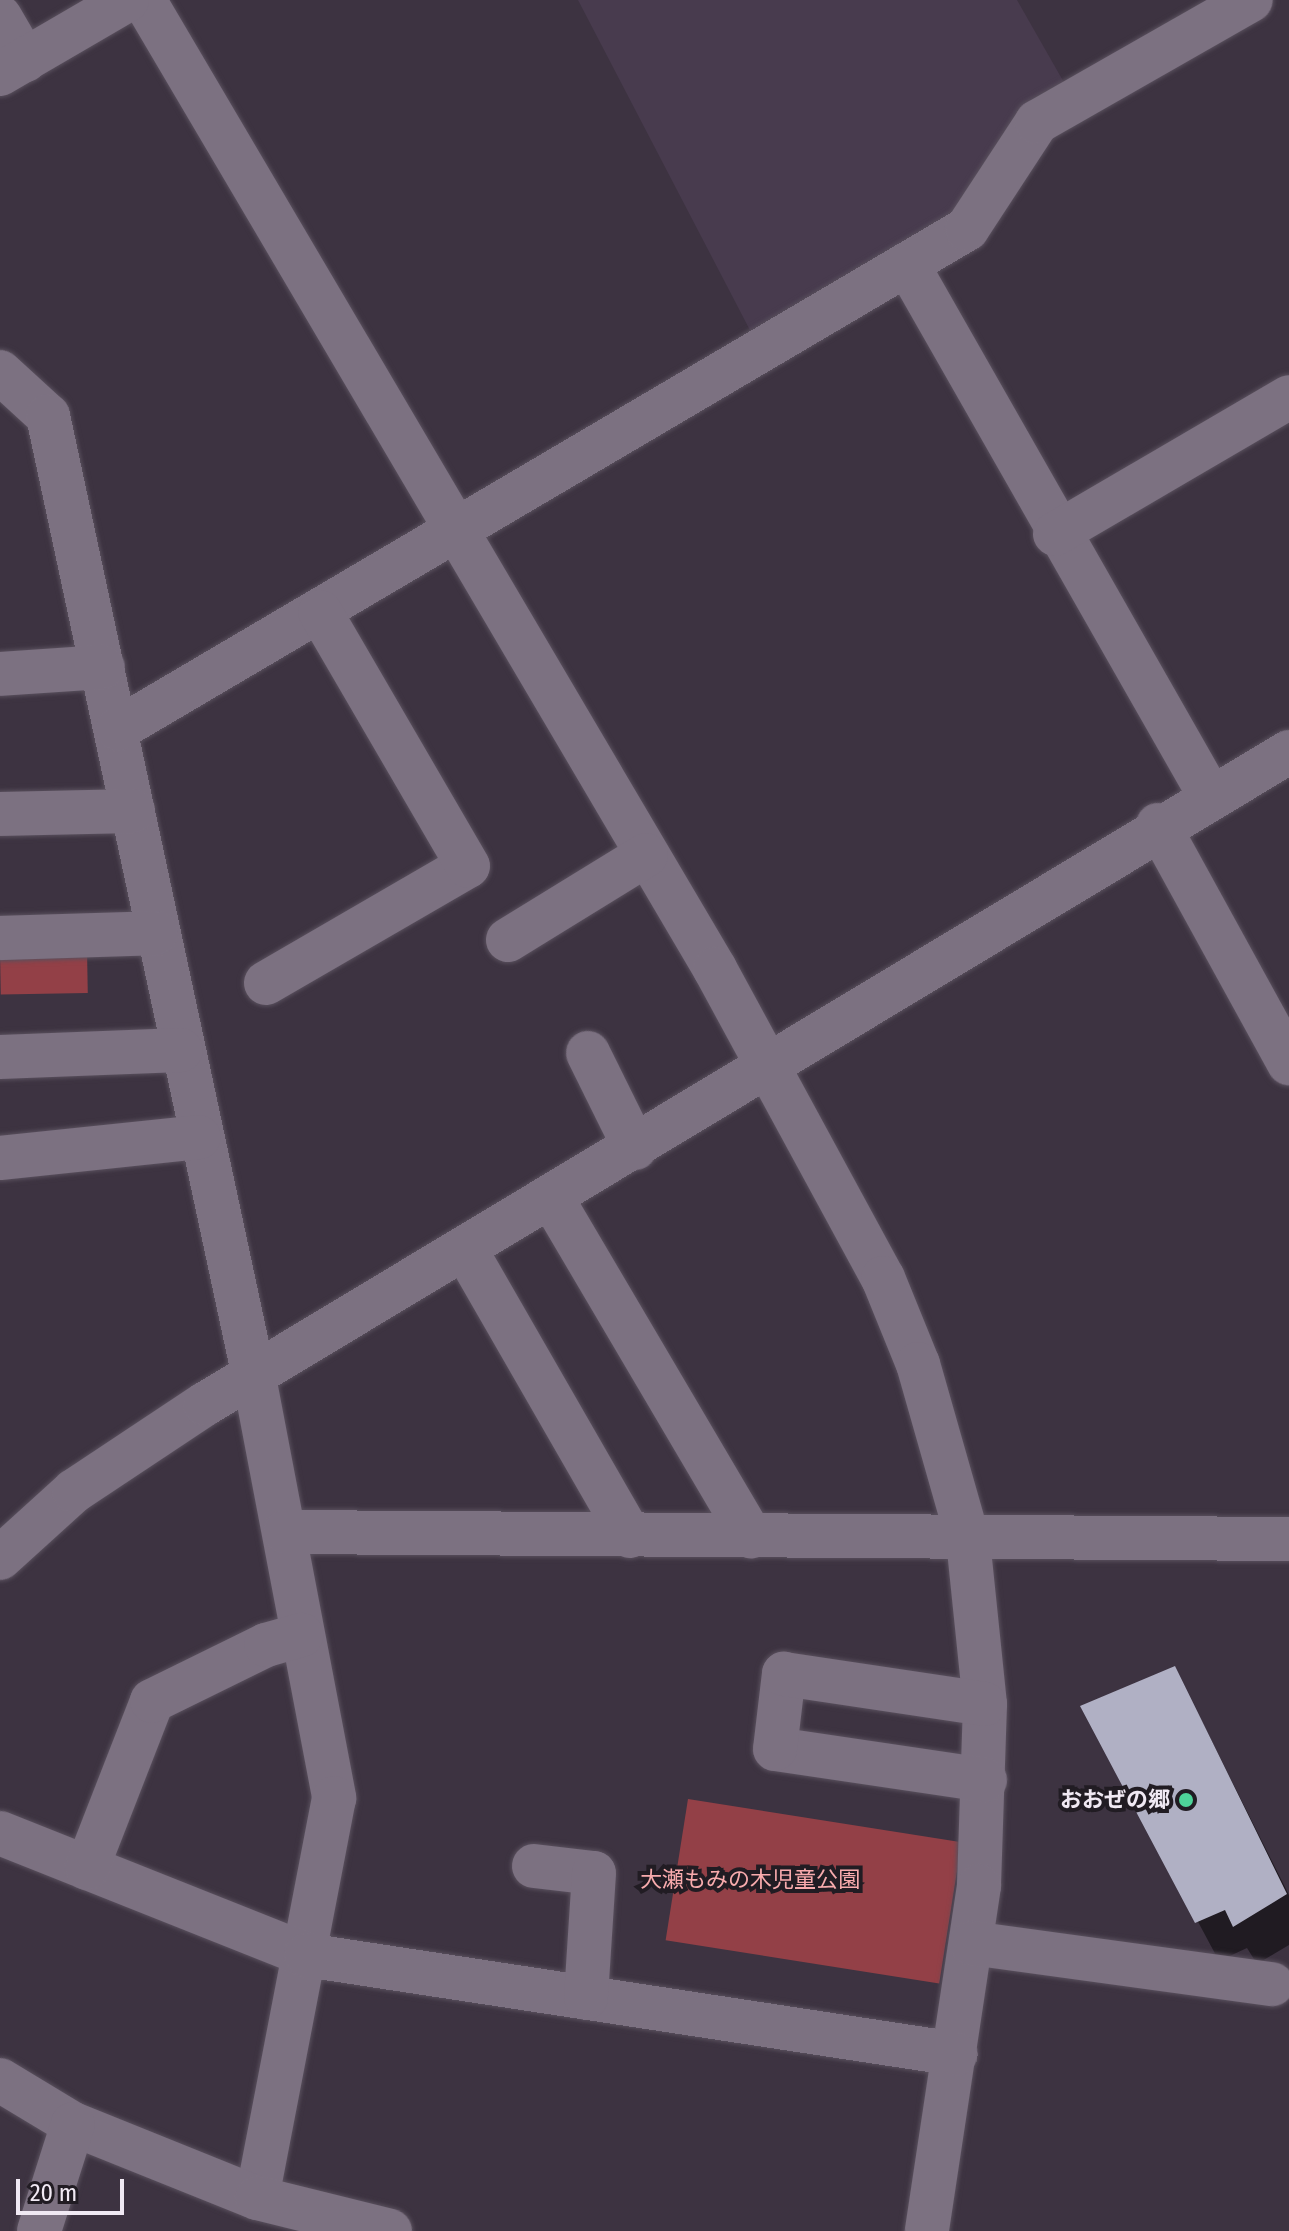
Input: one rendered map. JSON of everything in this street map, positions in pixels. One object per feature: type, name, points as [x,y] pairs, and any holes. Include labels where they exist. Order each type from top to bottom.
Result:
[{"type":"street","points":[[0,17],[12,67],[127,0]]},
{"type":"street","points":[[144,0],[646,855],[883,1278],[942,1435],[968,1540],[985,1704],[985,1780],[971,1943],[927,2231]]},
{"type":"street","points":[[118,729],[967,229],[1037,122],[1251,0]]},
{"type":"street","points":[[907,264],[1055,534],[1209,794]]},
{"type":"street","points":[[0,372],[48,416],[118,729],[156,933],[199,1137],[254,1377],[334,1798],[257,2198]]},
{"type":"street","points":[[1055,534],[1289,397]]},
{"type":"street","points":[[266,983],[468,866],[320,612]]},
{"type":"street","points":[[0,674],[103,667]]},
{"type":"street","points":[[0,1558],[74,1491],[254,1377],[635,1148],[1209,794],[1283,769]]},
{"type":"street","points":[[0,814],[133,811]]},
{"type":"street","points":[[1158,825],[1289,1063]]},
{"type":"street","points":[[508,940],[646,855]]},
{"type":"street","points":[[0,938],[156,933]]},
{"type":"street","points":[[0,1057],[181,1050]]},
{"type":"street","points":[[588,1053],[635,1148]]},
{"type":"street","points":[[0,1158],[199,1137]]},
{"type":"street","points":[[551,1197],[751,1537]]},
{"type":"street","points":[[465,1249],[630,1536]]},
{"type":"street","points":[[285,1532],[968,1540],[1289,1539]]},
{"type":"street","points":[[87,1868],[152,1701],[266,1645],[302,1635]]},
{"type":"street","points":[[985,1704],[784,1674],[775,1749],[985,1780]]},
{"type":"street","points":[[0,1833],[306,1955],[956,2054]]},
{"type":"street","points":[[534,1866],[594,1873],[586,1998]]},
{"type":"street","points":[[971,1943],[1272,1984]]},
{"type":"street","points":[[0,2080],[73,2124],[257,2198],[390,2231]]},
{"type":"street","points":[[39,2231],[73,2124]]},
{"type":"shaded area","points":[[578,0],[1017,0],[1066,86],[957,223],[753,336]]},
{"type":"green space","points":[[87,949],[88,993],[1,995],[0,951]]},
{"type":"green space","name":"大瀬もみの木児童公園","points":[[688,1799],[962,1842],[939,1984],[666,1940]]},
{"type":"building","name":"おおぜの郷","points":[[1175,1666],[1287,1894],[1233,1927],[1225,1910],[1195,1923],[1080,1706]]},
{"type":"place","name":"おおぜの郷","points":[[1186,1800]]}]
